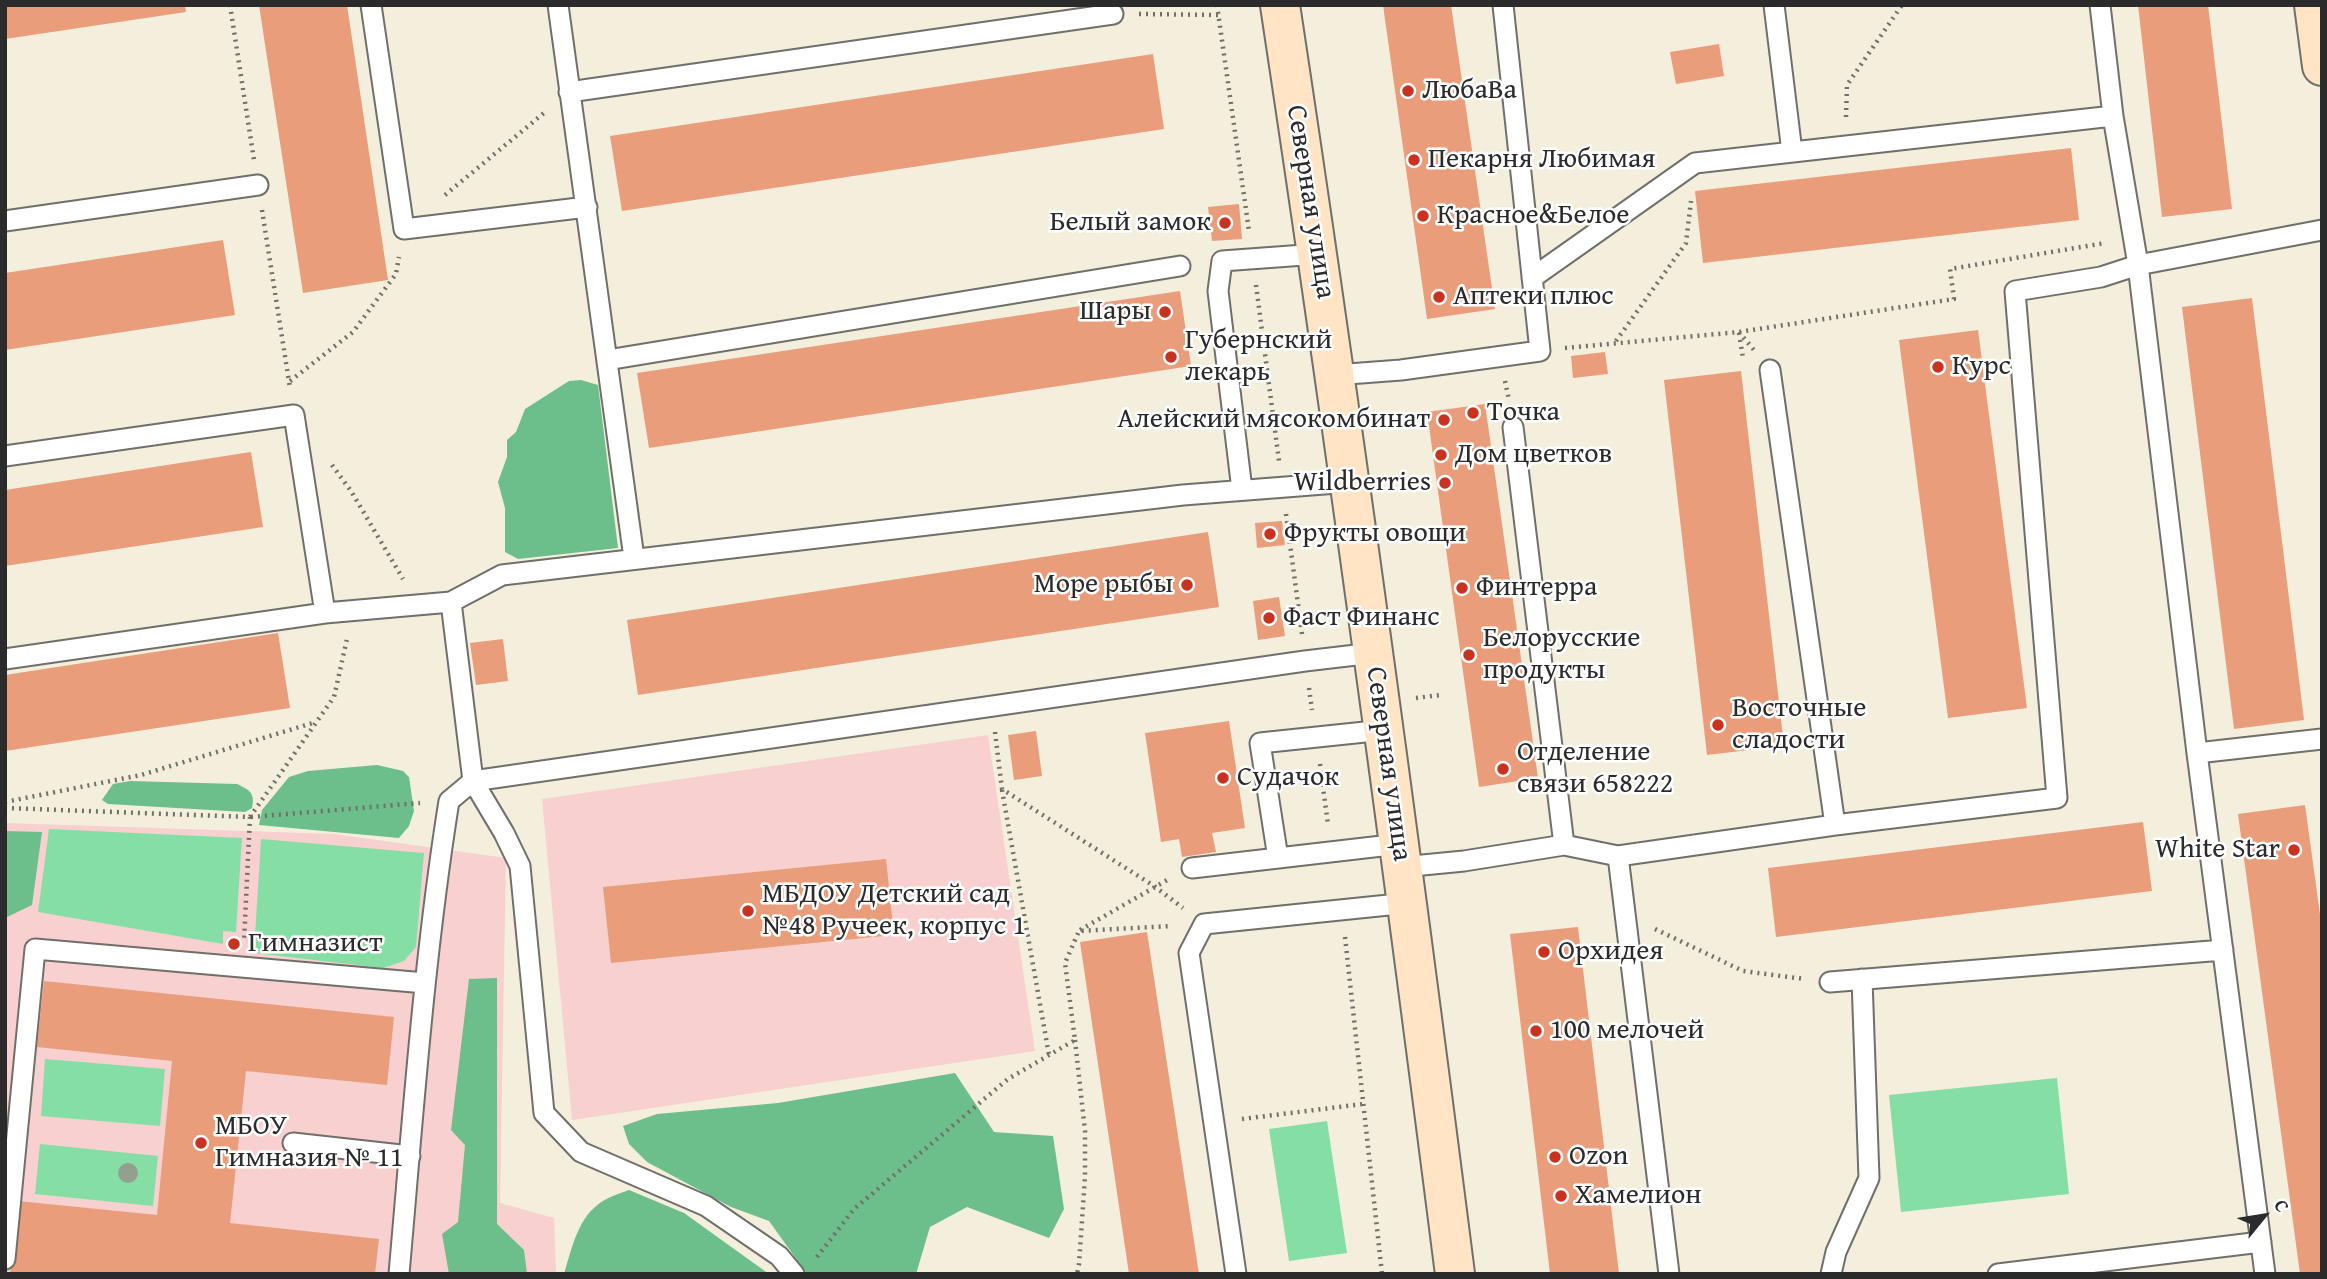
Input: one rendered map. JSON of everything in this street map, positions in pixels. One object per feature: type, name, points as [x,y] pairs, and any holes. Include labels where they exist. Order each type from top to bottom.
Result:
[{"type":"main road","name":"Северная улица","points":[[1280,5],[1350,482],[1455,1274]]},
{"type":"main road","points":[[2314,5],[2322,66]]},
{"type":"lane","points":[[371,5],[404,229],[587,207]]},
{"type":"lane","points":[[558,5],[634,558]]},
{"type":"lane","points":[[1335,375],[1401,370],[1540,351],[1503,5]]},
{"type":"lane","points":[[1774,5],[1792,152]]},
{"type":"lane","points":[[2100,5],[2113,116],[2138,265],[2197,753],[2265,1274]]},
{"type":"lane","points":[[569,92],[1113,13]]},
{"type":"lane","points":[[1532,278],[1695,163],[2113,116]]},
{"type":"lane","points":[[5,221],[258,185]]},
{"type":"lane","points":[[1236,1274],[1189,953],[1203,924],[1403,871],[1564,845],[1618,856],[1835,825],[2057,798],[2015,291],[2101,277],[2138,265],[2322,230]]},
{"type":"lane","points":[[1241,490],[1218,291],[1222,261],[1318,254]]},
{"type":"lane","points":[[607,360],[1180,266]]},
{"type":"lane","points":[[1770,370],[1835,825]]},
{"type":"lane","points":[[5,456],[294,415],[326,613]]},
{"type":"lane","points":[[1513,428],[1564,845]]},
{"type":"lane","points":[[5,659],[326,613],[451,602],[502,575],[1241,490],[1350,482]]},
{"type":"lane","points":[[451,602],[473,781],[520,866],[544,1114],[581,1152],[706,1206],[779,1256],[793,1274]]},
{"type":"lane","points":[[400,1274],[425,983],[449,801],[473,781],[1373,653]]},
{"type":"lane","points":[[1278,858],[1261,743],[1384,730]]},
{"type":"lane","points":[[2197,753],[2322,739]]},
{"type":"lane","points":[[1618,856],[1669,1274]]},
{"type":"lane","points":[[1192,868],[1278,858],[1403,871]]},
{"type":"lane","points":[[5,1259],[36,950],[425,983]]},
{"type":"lane","points":[[1830,982],[2224,950]]},
{"type":"lane","points":[[1831,1274],[1836,1252],[1868,1178],[1862,979]]},
{"type":"lane","points":[[293,1143],[410,1156]]},
{"type":"lane","points":[[1998,1274],[2261,1242]]},
{"type":"path","points":[[230,5],[294,415],[351,491],[418,605]]},
{"type":"path","points":[[1217,5],[1253,258]]},
{"type":"path","points":[[1845,146],[1847,85],[1902,5]]},
{"type":"path","points":[[1113,13],[1219,15]]},
{"type":"path","points":[[289,382],[353,332],[396,274],[404,229],[569,92]]},
{"type":"path","points":[[1615,342],[1686,243],[1695,163]]},
{"type":"path","points":[[1540,351],[1739,332],[1954,299]]},
{"type":"path","points":[[1739,332],[1745,371]]},
{"type":"path","points":[[1501,356],[1513,428]]},
{"type":"path","points":[[243,967],[250,817],[334,697],[354,611]]},
{"type":"path","points":[[993,708],[1002,789],[1049,1055]]},
{"type":"path","points":[[5,802],[141,775],[316,722]]},
{"type":"path","points":[[1002,789],[1154,886],[1203,924]]},
{"type":"path","points":[[5,808],[250,817],[449,801]]},
{"type":"path","points":[[1077,1274],[1084,1189],[1085,1131],[1065,963],[1079,931],[1154,886],[1192,868]]},
{"type":"path","points":[[1625,914],[1743,971],[1830,982]]},
{"type":"path","points":[[1079,931],[1203,924]]},
{"type":"path","points":[[811,1263],[854,1209],[1008,1079],[1075,1040]]},
{"type":"path","points":[[1214,1122],[1363,1104]]},
{"type":"shaded area","points":[[988,735],[1035,1051],[572,1120],[542,799]]},
{"type":"shaded area","points":[[5,823],[334,834],[506,858],[500,1203],[554,1218],[556,1274],[5,1274]]},
{"type":"green space","points":[[581,380],[598,385],[618,548],[518,559],[505,552],[505,508],[498,482],[507,457],[507,440],[516,432],[525,409],[569,381]]},
{"type":"green space","points":[[377,765],[403,771],[409,777],[414,811],[409,826],[399,838],[259,825],[262,810],[289,777],[308,771]]},
{"type":"green space","points":[[130,781],[237,784],[250,793],[253,799],[252,808],[245,812],[108,804],[102,800],[113,784]]},
{"type":"green space","points":[[49,829],[242,838],[236,932],[223,931],[223,944],[38,912]]},
{"type":"green space","points":[[5,831],[42,832],[32,905],[5,918]]},
{"type":"green space","points":[[261,839],[424,853],[416,947],[404,961],[383,968],[254,953]]},
{"type":"green space","points":[[497,978],[497,1224],[524,1250],[527,1274],[449,1274],[442,1234],[458,1222],[465,1145],[451,1130],[469,979]]},
{"type":"green space","points":[[45,1059],[165,1069],[160,1126],[41,1116]]},
{"type":"green space","points":[[955,1073],[994,1132],[1053,1136],[1064,1209],[1049,1238],[967,1207],[930,1227],[916,1274],[807,1274],[769,1221],[731,1207],[647,1162],[629,1144],[623,1126],[657,1114],[778,1103]]},
{"type":"green space","points":[[2057,1078],[2069,1194],[1901,1212],[1889,1095]]},
{"type":"green space","points":[[1327,1121],[1347,1253],[1289,1261],[1269,1129]]},
{"type":"green space","points":[[40,1144],[158,1156],[153,1206],[35,1194]]},
{"type":"green space","points":[[629,1190],[684,1213],[769,1274],[564,1274],[573,1243],[587,1215],[603,1201]]},
{"type":"building","points":[[5,5],[185,5],[186,12],[5,39]]},
{"type":"building","points":[[259,5],[347,5],[388,280],[303,293]]},
{"type":"building","points":[[1383,5],[1451,5],[1495,309],[1427,319]]},
{"type":"building","points":[[2138,5],[2208,5],[2232,209],[2162,217]]},
{"type":"building","points":[[1719,44],[1724,76],[1676,84],[1670,52]]},
{"type":"building","points":[[1153,54],[1164,129],[622,211],[610,136]]},
{"type":"building","points":[[2071,148],[2079,220],[1703,263],[1695,191]]},
{"type":"building","name":"Белый замок","points":[[1239,204],[1242,239],[1212,241],[1208,207]]},
{"type":"building","points":[[223,240],[235,315],[5,350],[5,273]]},
{"type":"building","points":[[1180,291],[1191,366],[649,448],[637,373]]},
{"type":"building","points":[[2252,298],[2304,720],[2234,729],[2182,307]]},
{"type":"building","points":[[1978,330],[2027,708],[1948,718],[1899,340]]},
{"type":"building","points":[[1605,352],[1608,374],[1573,378],[1571,356]]},
{"type":"building","points":[[1741,371],[1784,746],[1707,755],[1664,380]]},
{"type":"building","points":[[1485,404],[1538,778],[1479,787],[1427,412]]},
{"type":"building","points":[[251,452],[263,527],[5,566],[5,490]]},
{"type":"building","name":"Фрукты овощи","points":[[1282,521],[1285,545],[1257,548],[1255,523]]},
{"type":"building","points":[[1208,532],[1219,607],[638,695],[627,620]]},
{"type":"building","name":"Фаст Финанс","points":[[1279,597],[1285,636],[1258,640],[1253,601]]},
{"type":"building","points":[[278,633],[290,708],[5,751],[5,675]]},
{"type":"building","points":[[503,639],[508,681],[476,685],[470,643]]},
{"type":"building","points":[[1229,721],[1245,828],[1212,833],[1216,852],[1182,857],[1179,839],[1161,842],[1145,733]]},
{"type":"building","points":[[1036,731],[1042,776],[1014,780],[1008,735]]},
{"type":"building","points":[[2305,805],[2322,929],[2322,1274],[2300,1274],[2238,814]]},
{"type":"building","points":[[2143,822],[2152,891],[1776,937],[1768,868]]},
{"type":"building","name":"МБДОУ Детский сад №48 Ручеек, корпус 1","points":[[886,859],[894,935],[611,963],[603,887]]},
{"type":"building","points":[[1578,927],[1619,1274],[1550,1274],[1510,934]]},
{"type":"building","points":[[1147,932],[1199,1274],[1129,1274],[1080,942]]},
{"type":"building","name":"МБОУ Гимназия № 11","points":[[44,981],[394,1017],[387,1085],[246,1071],[230,1223],[379,1239],[375,1274],[10,1274],[18,1201],[157,1215],[172,1061],[37,1047]]},
{"type":"place","name":"ЛюбаВа","points":[[1408,91]]},
{"type":"place","name":"Пекарня Любимая","points":[[1414,160]]},
{"type":"place","name":"Красное&Белое","points":[[1423,216]]},
{"type":"place","name":"Белый замок","points":[[1225,223]]},
{"type":"place","name":"Аптеки плюс","points":[[1439,297]]},
{"type":"place","name":"Шары","points":[[1165,312]]},
{"type":"place","name":"Губернский лекарь","points":[[1171,357]]},
{"type":"place","name":"Курс","points":[[1938,367]]},
{"type":"place","name":"Точка","points":[[1473,413]]},
{"type":"place","name":"Алейский мясокомбинат","points":[[1444,420]]},
{"type":"place","name":"Дом цветков","points":[[1441,455]]},
{"type":"place","name":"Wildberries","points":[[1445,483]]},
{"type":"place","name":"Фрукты овощи","points":[[1270,534]]},
{"type":"place","name":"Море рыбы","points":[[1187,585]]},
{"type":"place","name":"Финтерра","points":[[1462,588]]},
{"type":"place","name":"Фаст Финанс","points":[[1269,618]]},
{"type":"place","name":"Белорусские продукты","points":[[1469,655]]},
{"type":"place","name":"Восточные сладости","points":[[1718,725]]},
{"type":"place","name":"Отделение связи 658222","points":[[1503,769]]},
{"type":"place","name":"Судачок","points":[[1223,778]]},
{"type":"place","name":"White Star","points":[[2294,850]]},
{"type":"place","name":"МБДОУ Детский сад №48 Ручеек, корпус 1","points":[[748,911]]},
{"type":"place","name":"Гимназист","points":[[234,944]]},
{"type":"place","name":"Орхидея","points":[[1544,952]]},
{"type":"place","name":"100 мелочей","points":[[1536,1031]]},
{"type":"place","name":"МБОУ Гимназия № 11","points":[[201,1143]]},
{"type":"place","name":"Ozon","points":[[1555,1157]]},
{"type":"place","name":"Хамелион","points":[[1561,1196]]}]
